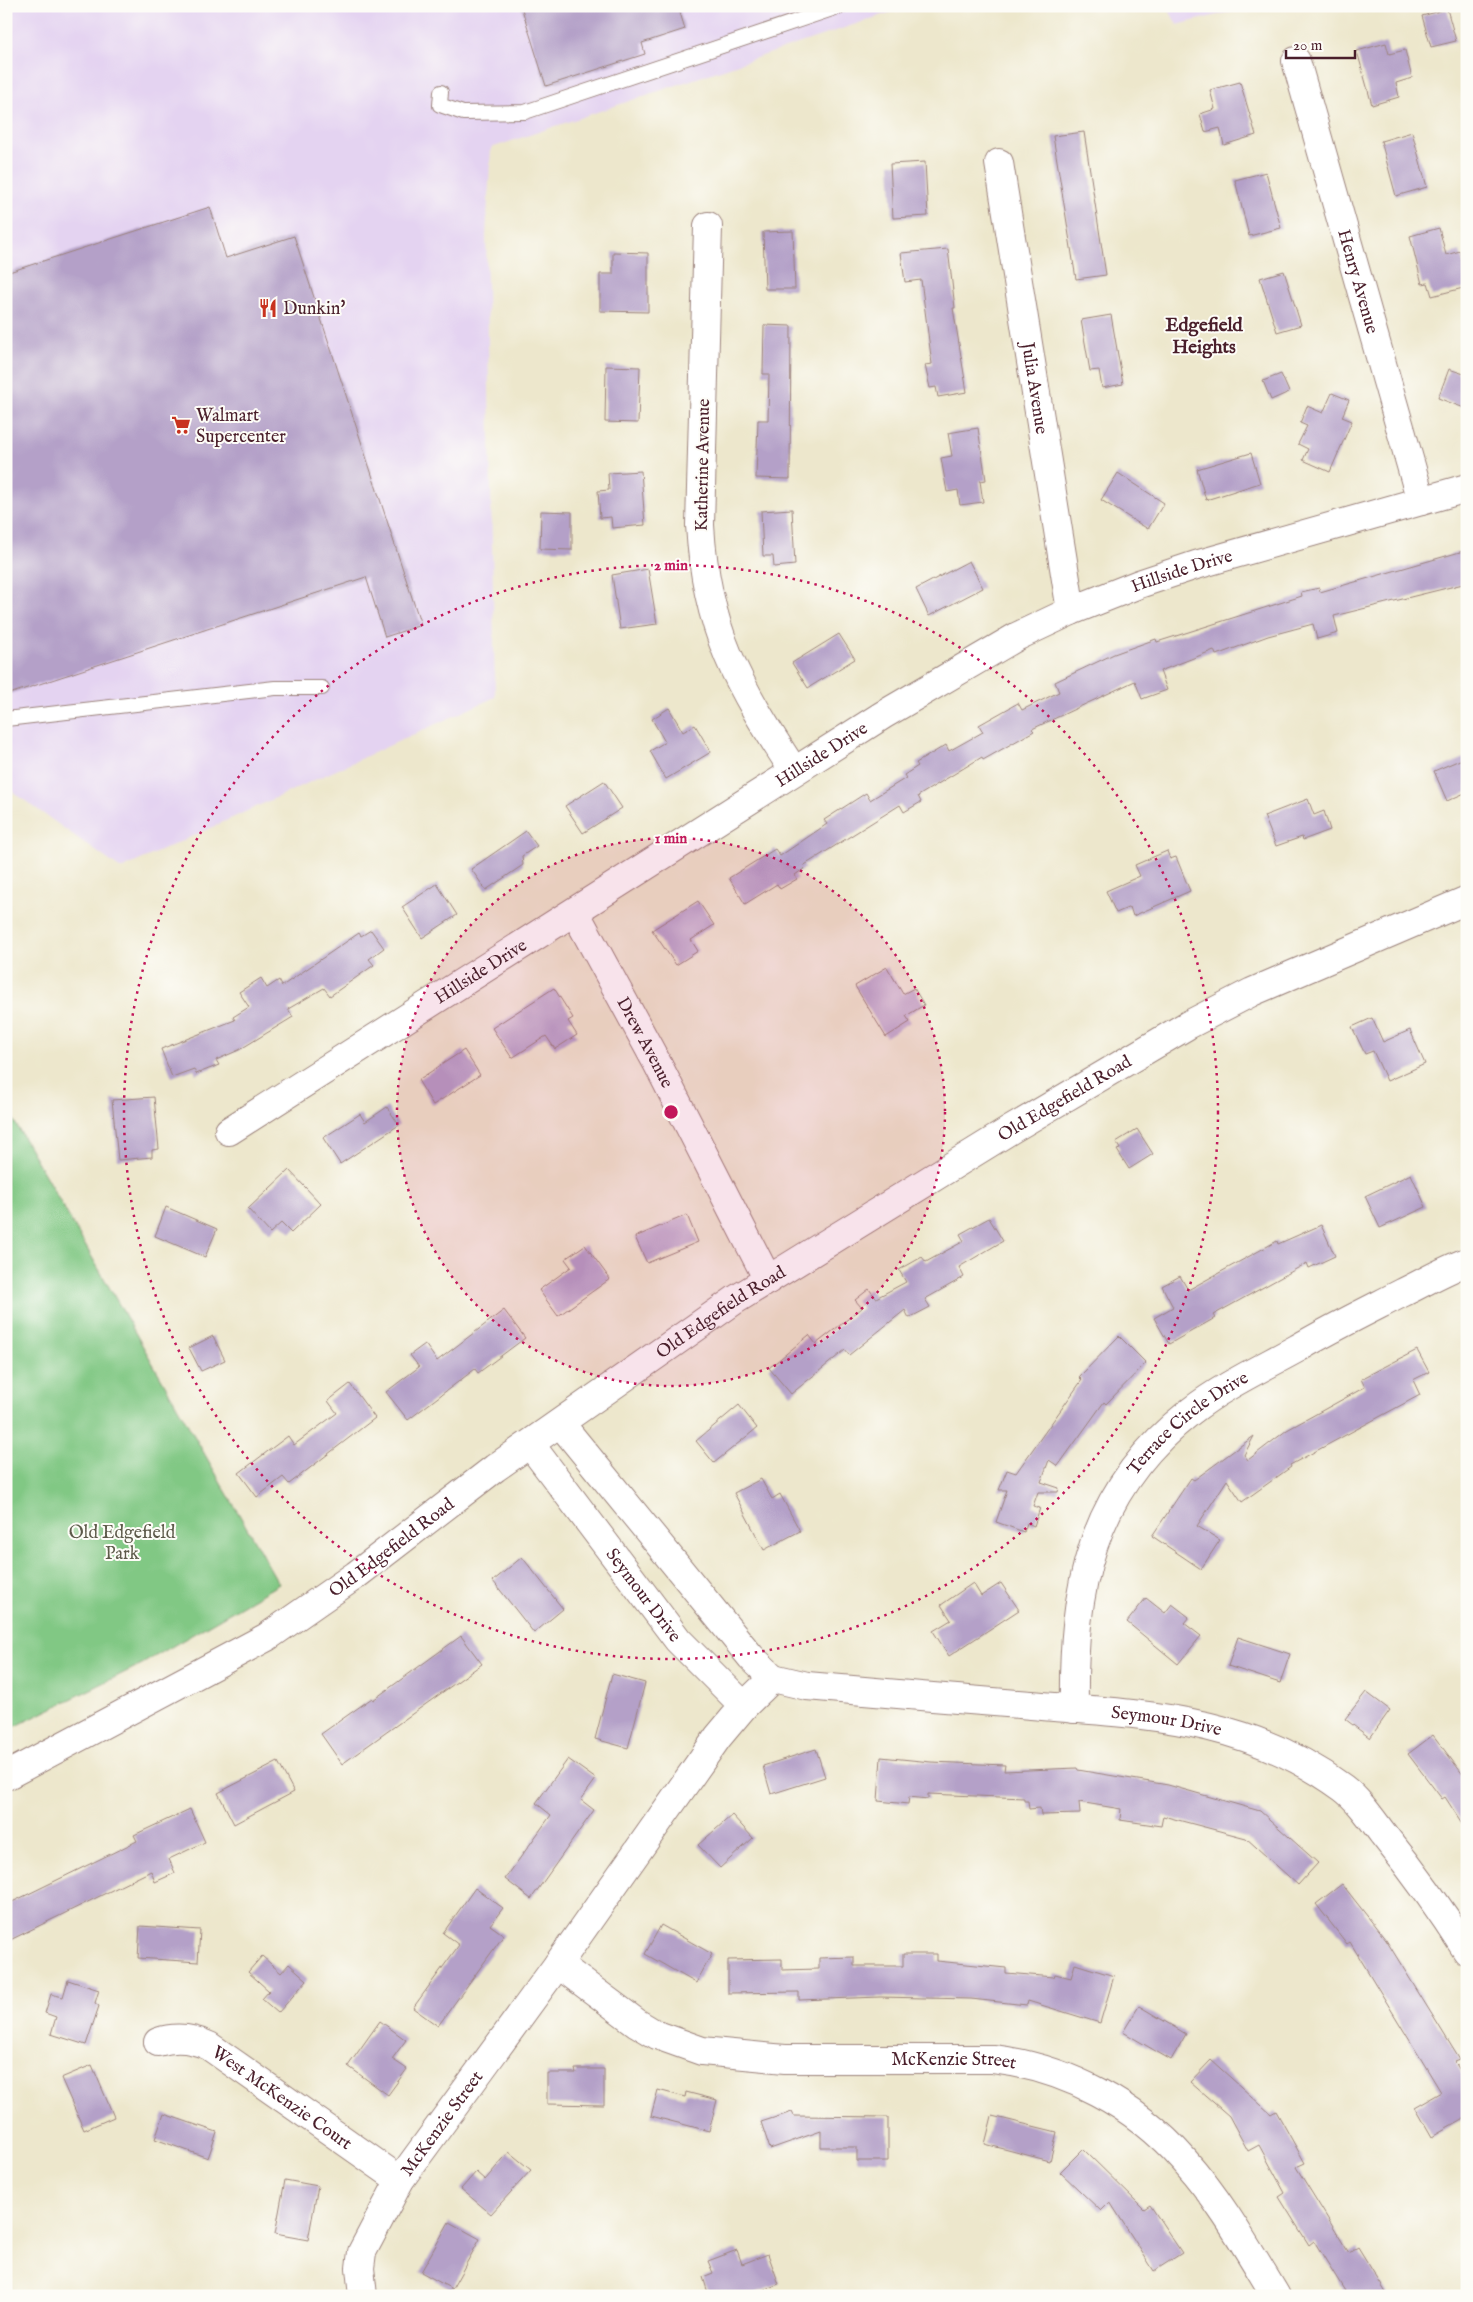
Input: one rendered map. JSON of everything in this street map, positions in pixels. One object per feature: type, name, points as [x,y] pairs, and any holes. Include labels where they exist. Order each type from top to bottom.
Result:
[{"type":"street","name":"Henry Avenue","points":[[1296,61],[1421,501]]},
{"type":"street","name":"Julia Avenue","points":[[999,163],[1071,611]]},
{"type":"street","name":"Katherine Avenue","points":[[708,226],[700,525],[707,592],[720,638],[734,672],[750,704],[794,771]]},
{"type":"street","name":"Hillside Drive","points":[[229,1131],[883,715],[1009,641],[1071,611],[1139,584],[1196,565],[1467,488]]},
{"type":"street","name":"Old Edgefield Road","points":[[6,1776],[267,1637],[320,1602],[530,1444],[735,1300],[1012,1129],[1188,1025],[1252,992],[1467,900]]},
{"type":"street","name":"Drew Avenue","points":[[576,912],[656,1061],[768,1280]]},
{"type":"street","name":"Terrace Circle Drive","points":[[1074,1709],[1074,1636],[1086,1571],[1100,1526],[1114,1500],[1148,1451],[1192,1411],[1216,1394],[1326,1331],[1467,1262]]},
{"type":"street","points":[[560,1423],[751,1657],[773,1678],[744,1706]]},
{"type":"street","name":"Seymour Drive","points":[[530,1444],[678,1640],[744,1706]]},
{"type":"street","name":"Seymour Drive","points":[[773,1678],[807,1686],[1129,1712],[1208,1726],[1249,1738],[1314,1769],[1344,1788],[1357,1800],[1408,1866],[1467,1951]]},
{"type":"street","name":"McKenzie Street","points":[[363,2296],[360,2268],[362,2252],[400,2180],[558,1964],[718,1737],[744,1706]]},
{"type":"street","name":"McKenzie Street","points":[[558,1964],[637,2023],[658,2035],[702,2050],[786,2059],[993,2059],[1019,2062],[1069,2078],[1122,2105],[1184,2160],[1224,2213],[1276,2296]]},
{"type":"street","name":"West McKenzie Court","points":[[158,2042],[183,2038],[197,2040],[209,2046],[400,2180]]},
{"type":"lane","points":[[441,92],[440,105],[463,113],[524,112],[842,6]]},
{"type":"lane","points":[[6,719],[275,688],[322,688]]},
{"type":"shaded area","points":[[6,6],[909,6],[491,148],[486,235],[495,697],[121,869],[6,787]]},
{"type":"shaded area","points":[[1167,6],[1253,6],[1177,25]]},
{"type":"green space","name":"Old Edgefield Park","points":[[6,1107],[279,1584],[142,1664],[6,1731]]},
{"type":"building","points":[[521,6],[678,6],[685,29],[642,43],[645,54],[546,86]]},
{"type":"building","points":[[1447,9],[1456,41],[1431,47],[1422,16]]},
{"type":"building","points":[[1386,43],[1389,54],[1405,50],[1412,78],[1396,83],[1399,97],[1372,105],[1357,51]]},
{"type":"building","points":[[1240,82],[1256,135],[1224,145],[1220,128],[1205,132],[1200,114],[1215,109],[1210,90]]},
{"type":"building","points":[[1084,132],[1106,275],[1076,279],[1053,136]]},
{"type":"building","points":[[1412,132],[1427,187],[1396,196],[1381,141]]},
{"type":"building","points":[[925,162],[928,216],[893,218],[890,164]]},
{"type":"building","points":[[1266,172],[1281,228],[1249,236],[1235,180]]},
{"type":"building","name":"Walmart Supercenter","points":[[210,207],[226,258],[294,236],[421,625],[385,637],[366,577],[6,695],[6,273]]},
{"type":"building","points":[[1439,228],[1446,255],[1460,251],[1467,278],[1467,287],[1432,296],[1428,283],[1422,284],[1410,236]]},
{"type":"building","points":[[793,231],[795,289],[765,289],[763,232]]},
{"type":"building","points":[[948,249],[955,308],[953,308],[967,392],[938,397],[936,387],[930,388],[925,365],[932,364],[921,280],[905,282],[901,253]]},
{"type":"building","points":[[613,252],[648,253],[648,312],[600,311],[600,274],[613,274]]},
{"type":"building","points":[[1284,271],[1301,325],[1277,332],[1260,278]]},
{"type":"building","points":[[1111,315],[1123,384],[1102,388],[1099,370],[1090,371],[1081,320]]},
{"type":"building","points":[[764,325],[791,326],[790,479],[756,478],[758,420],[768,420],[769,374],[763,374]]},
{"type":"building","points":[[606,366],[640,367],[638,423],[605,422]]},
{"type":"building","points":[[1449,369],[1467,375],[1467,409],[1438,398]]},
{"type":"building","points":[[1281,374],[1289,392],[1271,400],[1263,381]]},
{"type":"building","points":[[1332,393],[1349,400],[1342,417],[1352,421],[1330,472],[1303,460],[1308,449],[1298,444],[1307,426],[1300,423],[1307,406],[1323,413]]},
{"type":"building","points":[[978,428],[986,480],[980,481],[983,502],[960,505],[958,490],[947,492],[941,458],[952,456],[948,433]]},
{"type":"building","points":[[1251,453],[1260,483],[1206,500],[1197,469]]},
{"type":"building","points":[[641,471],[645,525],[612,528],[611,517],[600,518],[598,491],[609,490],[608,473]]},
{"type":"building","points":[[1118,473],[1164,503],[1148,529],[1101,500]]},
{"type":"building","points":[[792,509],[795,565],[774,567],[773,556],[763,556],[761,511]]},
{"type":"building","points":[[541,511],[572,512],[572,550],[540,549]]},
{"type":"building","points":[[1467,550],[1467,583],[1334,616],[1338,633],[1317,639],[1313,624],[1268,636],[1216,655],[1214,650],[1160,671],[1167,690],[1142,699],[1135,681],[1032,729],[1034,731],[983,760],[982,757],[918,796],[921,802],[904,812],[900,805],[803,866],[805,868],[795,875],[797,879],[780,889],[777,884],[745,904],[729,878],[775,849],[780,856],[827,824],[824,820],[866,793],[870,800],[906,778],[904,775],[918,766],[916,763],[946,745],[949,751],[983,732],[979,725],[1018,703],[1022,710],[1059,692],[1055,682],[1114,654],[1156,639],[1157,642],[1302,596],[1301,592],[1319,588],[1320,592]]},
{"type":"building","points":[[969,561],[983,588],[929,616],[916,589]]},
{"type":"building","points":[[648,569],[657,624],[620,629],[612,575]]},
{"type":"building","points":[[839,634],[855,659],[808,688],[792,663]]},
{"type":"building","points":[[669,708],[683,732],[695,725],[711,752],[666,779],[650,751],[665,742],[652,719]]},
{"type":"building","points":[[1467,757],[1467,792],[1447,801],[1434,771]]},
{"type":"building","points":[[604,781],[622,808],[583,833],[565,806]]},
{"type":"building","points":[[1308,799],[1314,815],[1324,811],[1330,830],[1303,840],[1302,837],[1276,846],[1264,816]]},
{"type":"building","points":[[526,831],[537,846],[522,856],[523,865],[486,890],[471,869]]},
{"type":"building","points":[[1167,851],[1170,859],[1176,857],[1190,891],[1133,916],[1130,907],[1116,913],[1106,891],[1140,876],[1135,865]]},
{"type":"building","points":[[437,884],[457,915],[422,938],[402,907]]},
{"type":"building","points":[[698,901],[714,925],[691,940],[698,951],[676,965],[652,930]]},
{"type":"building","points":[[371,930],[384,948],[369,959],[374,965],[330,996],[324,988],[288,1009],[293,1017],[239,1050],[216,1060],[219,1065],[196,1074],[194,1069],[172,1077],[161,1049],[235,1020],[233,1017],[249,1007],[239,992],[261,978],[267,988],[279,980],[282,986],[359,933],[361,936]]},
{"type":"building","points":[[887,967],[903,994],[914,988],[924,1005],[906,1016],[910,1022],[886,1037],[855,986]]},
{"type":"building","points":[[554,988],[573,1018],[568,1021],[577,1035],[555,1049],[546,1036],[512,1058],[492,1028]]},
{"type":"building","points":[[1372,1018],[1383,1042],[1410,1030],[1425,1064],[1387,1081],[1373,1051],[1365,1054],[1352,1027]]},
{"type":"building","points":[[464,1050],[480,1075],[433,1105],[418,1080]]},
{"type":"building","points":[[154,1097],[159,1149],[152,1150],[152,1157],[118,1160],[112,1100]]},
{"type":"building","points":[[387,1107],[399,1125],[340,1164],[323,1138],[360,1114],[365,1122]]},
{"type":"building","points":[[1137,1129],[1153,1154],[1129,1169],[1117,1150],[1120,1149],[1116,1142]]},
{"type":"building","points":[[289,1170],[321,1204],[291,1233],[281,1223],[270,1233],[248,1209]]},
{"type":"building","points":[[1411,1174],[1426,1207],[1380,1228],[1365,1196]]},
{"type":"building","points":[[166,1207],[217,1229],[205,1257],[155,1236]]},
{"type":"building","points":[[687,1215],[698,1242],[647,1263],[635,1237]]},
{"type":"building","points":[[989,1218],[1003,1241],[959,1267],[964,1277],[925,1299],[930,1307],[909,1318],[905,1310],[849,1355],[845,1350],[791,1394],[769,1368],[809,1335],[816,1344],[862,1308],[855,1300],[869,1289],[876,1298],[906,1282],[899,1270],[922,1257],[926,1262],[964,1241],[960,1234]]},
{"type":"building","points":[[1321,1225],[1335,1256],[1309,1268],[1307,1263],[1213,1315],[1215,1318],[1169,1344],[1154,1318],[1173,1307],[1162,1286],[1180,1276],[1188,1290],[1277,1241],[1278,1244]]},
{"type":"building","points":[[585,1245],[610,1279],[558,1316],[539,1290],[571,1267],[565,1259]]},
{"type":"building","points":[[504,1310],[525,1338],[478,1373],[475,1369],[408,1420],[386,1392],[419,1367],[410,1355],[425,1344],[437,1361]]},
{"type":"building","points":[[213,1336],[225,1360],[201,1371],[189,1348]]},
{"type":"building","points":[[1119,1336],[1146,1363],[1106,1404],[1104,1402],[1058,1466],[1049,1460],[1041,1482],[1059,1488],[1058,1492],[1038,1492],[1033,1506],[1040,1508],[1034,1526],[1027,1523],[1024,1532],[996,1522],[1007,1490],[999,1490],[1007,1470],[1016,1473],[1082,1380],[1079,1377]]},
{"type":"building","points":[[1417,1350],[1429,1372],[1413,1380],[1420,1395],[1290,1465],[1291,1467],[1242,1502],[1227,1480],[1197,1526],[1220,1540],[1201,1569],[1152,1536],[1191,1478],[1194,1480],[1254,1436],[1244,1455],[1248,1460],[1287,1430],[1365,1387],[1361,1379]]},
{"type":"building","points":[[350,1384],[375,1418],[289,1484],[283,1477],[257,1497],[239,1473],[288,1436],[294,1445],[337,1413],[328,1401]]},
{"type":"building","points":[[739,1405],[757,1428],[714,1463],[696,1441]]},
{"type":"building","points":[[761,1479],[772,1499],[780,1494],[800,1531],[764,1550],[734,1493]]},
{"type":"building","points":[[522,1557],[563,1609],[534,1633],[493,1581]]},
{"type":"building","points":[[973,1583],[981,1596],[1001,1583],[1019,1610],[949,1656],[933,1631],[951,1620],[941,1605]]},
{"type":"building","points":[[1146,1598],[1165,1613],[1172,1604],[1189,1617],[1184,1623],[1201,1636],[1178,1664],[1127,1622]]},
{"type":"building","points":[[461,1636],[482,1664],[342,1764],[321,1734],[372,1698],[373,1700]]},
{"type":"building","points":[[1238,1637],[1290,1654],[1280,1683],[1228,1666]]},
{"type":"building","points":[[612,1674],[645,1683],[628,1748],[595,1739]]},
{"type":"building","points":[[1366,1692],[1390,1710],[1370,1738],[1345,1719]]},
{"type":"building","points":[[1433,1735],[1467,1780],[1467,1831],[1445,1797],[1442,1799],[1408,1754]]},
{"type":"building","points":[[816,1749],[825,1777],[771,1794],[763,1766]]},
{"type":"building","points":[[881,1757],[931,1762],[1005,1765],[1004,1771],[1077,1768],[1078,1770],[1168,1785],[1260,1811],[1318,1863],[1298,1885],[1246,1838],[1163,1816],[1161,1826],[1120,1820],[1121,1809],[1079,1802],[1080,1814],[1041,1815],[1040,1808],[1029,1809],[1028,1801],[1024,1801],[1024,1798],[928,1794],[928,1799],[909,1797],[908,1804],[878,1801]]},
{"type":"building","points":[[568,1759],[596,1779],[581,1800],[594,1810],[531,1899],[505,1879],[551,1815],[536,1803]]},
{"type":"building","points":[[278,1762],[294,1792],[234,1824],[218,1793]]},
{"type":"building","points":[[190,1809],[205,1842],[169,1859],[175,1873],[155,1882],[151,1871],[6,1942],[6,1905],[137,1841],[134,1835]]},
{"type":"building","points":[[732,1815],[753,1838],[720,1868],[698,1845]]},
{"type":"building","points":[[1342,1884],[1386,1940],[1460,2060],[1455,2062],[1467,2082],[1467,2117],[1432,2137],[1415,2107],[1441,2092],[1350,1942],[1347,1944],[1316,1904]]},
{"type":"building","points":[[475,1888],[503,1908],[490,1925],[504,1935],[438,2026],[413,2008],[459,1945],[443,1933]]},
{"type":"building","points":[[661,1925],[712,1954],[696,1983],[645,1954]]},
{"type":"building","points":[[140,1926],[200,1930],[198,1962],[138,1958]]},
{"type":"building","points":[[903,1954],[937,1954],[937,1961],[1006,1968],[1006,1973],[1054,1977],[1055,1974],[1071,1978],[1075,1964],[1114,1976],[1100,2023],[1028,2001],[1027,2005],[971,1999],[880,1997],[799,2000],[799,1992],[728,1993],[728,1960],[782,1959],[782,1970],[819,1969],[819,1958],[854,1957],[854,1966],[903,1966]]},
{"type":"building","points":[[262,1956],[281,1973],[289,1964],[307,1980],[278,2013],[262,1999],[269,1991],[248,1972]]},
{"type":"building","points":[[68,1980],[99,1990],[95,2003],[99,2006],[86,2045],[51,2034],[56,2017],[45,2013],[51,1994],[63,1997]]},
{"type":"building","points":[[1139,2006],[1186,2034],[1171,2060],[1123,2032]]},
{"type":"building","points":[[380,2021],[406,2040],[392,2059],[407,2069],[388,2095],[348,2066]]},
{"type":"building","points":[[1211,2060],[1271,2114],[1276,2111],[1305,2163],[1296,2167],[1349,2253],[1358,2247],[1388,2296],[1348,2296],[1314,2241],[1309,2245],[1279,2197],[1285,2193],[1259,2145],[1248,2151],[1229,2116],[1190,2082]]},
{"type":"building","points":[[92,2065],[114,2117],[84,2130],[61,2078]]},
{"type":"building","points":[[575,2069],[604,2069],[604,2105],[547,2104],[547,2073],[576,2073]]},
{"type":"building","points":[[658,2090],[685,2097],[686,2092],[717,2100],[709,2131],[651,2116]]},
{"type":"building","points":[[792,2112],[794,2116],[888,2117],[888,2161],[857,2161],[857,2147],[821,2147],[821,2131],[770,2149],[761,2122]]},
{"type":"building","points":[[164,2114],[217,2132],[208,2158],[155,2139]]},
{"type":"building","points":[[992,2116],[1057,2132],[1050,2161],[985,2144]]},
{"type":"building","points":[[1083,2149],[1144,2209],[1150,2205],[1182,2253],[1154,2271],[1110,2202],[1101,2211],[1060,2172]]},
{"type":"building","points":[[509,2152],[531,2170],[491,2214],[461,2189],[476,2172],[485,2180]]},
{"type":"building","points":[[285,2180],[318,2186],[308,2240],[275,2234]]},
{"type":"building","points":[[449,2222],[480,2239],[452,2289],[421,2272]]},
{"type":"building","points":[[737,2250],[742,2264],[768,2254],[779,2284],[748,2296],[709,2296],[703,2277],[713,2273],[708,2261]]},
{"type":"place","name":"Dunkin'","points":[[268,308]]},
{"type":"place","name":"Walmart Supercenter","points":[[181,425]]},
{"type":"district","name":"Edgefield Heights","points":[[1204,335]]}]
